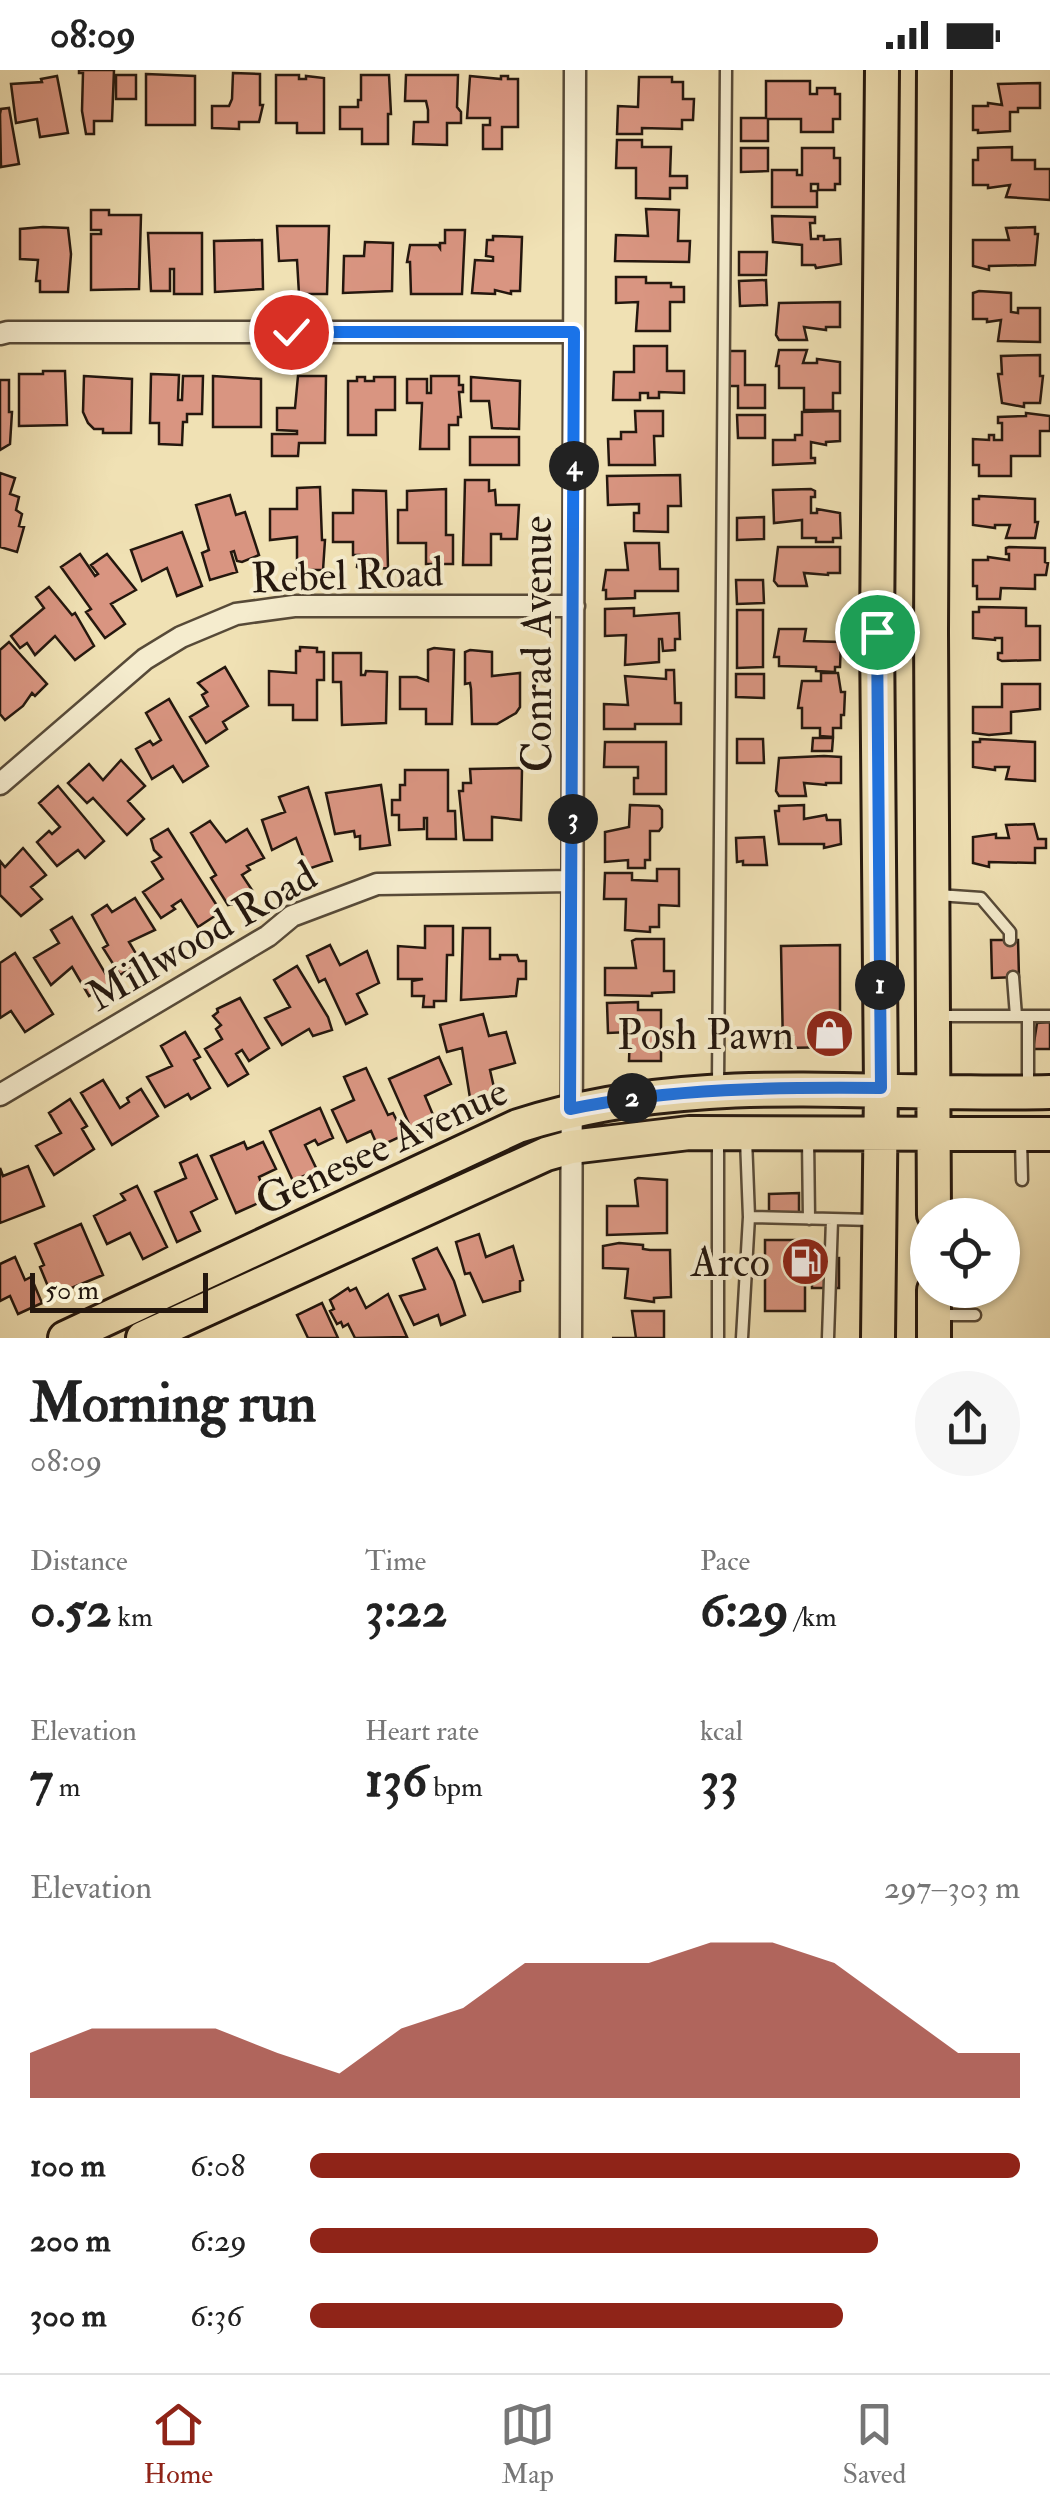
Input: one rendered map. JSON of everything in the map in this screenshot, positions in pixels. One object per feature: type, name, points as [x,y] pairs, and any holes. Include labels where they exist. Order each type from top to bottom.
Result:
[{"type":"main road","points":[[878,1338],[881,1088],[877,613],[882,70]]},
{"type":"main road","points":[[934,70],[934,1198]]},
{"type":"main road","name":"Genesee Avenue","points":[[65,1338],[518,1126],[570,1109],[611,1100],[718,1090],[881,1088],[1039,1093]]},
{"type":"main road","name":"Genesee Avenue","points":[[144,1338],[546,1154],[571,1147],[732,1132],[1036,1134]]},
{"type":"street","name":"Conrad Avenue","points":[[572,1338],[575,70]]},
{"type":"street","points":[[0,334],[574,332]]},
{"type":"street","name":"Rebel Road","points":[[0,784],[145,659],[181,636],[236,614],[294,606],[574,606]]},
{"type":"street","name":"Millwood Road","points":[[0,1095],[268,936],[292,916],[376,884],[572,881]]},
{"type":"lane","points":[[718,1090],[726,70]]},
{"type":"lane","points":[[932,895],[980,898],[1010,936]]},
{"type":"lane","points":[[1013,978],[1039,1093]]},
{"type":"lane","points":[[934,1016],[1050,1016]]},
{"type":"lane","points":[[732,1132],[748,1216],[742,1338]]},
{"type":"lane","points":[[718,1338],[732,1132]]},
{"type":"lane","points":[[808,1132],[809,1219]]},
{"type":"lane","points":[[1022,1180],[1036,1134]]},
{"type":"lane","points":[[748,1216],[879,1220]]},
{"type":"lane","points":[[828,1338],[832,1220]]},
{"type":"lane","points":[[934,1314],[975,1315]]},
{"type":"building","points":[[79,70],[114,70],[112,121],[94,121],[94,134],[86,134],[83,73]]},
{"type":"building","points":[[233,73],[260,74],[263,105],[259,122],[239,122],[239,129],[212,128],[212,106],[229,106],[232,99]]},
{"type":"building","points":[[146,74],[195,76],[195,125],[146,125]]},
{"type":"building","points":[[116,75],[136,75],[136,99],[116,99]]},
{"type":"building","points":[[276,75],[324,78],[324,133],[297,133],[297,123],[276,123]]},
{"type":"building","points":[[361,75],[389,75],[388,144],[362,144],[362,129],[340,129],[340,107],[358,107],[361,100]]},
{"type":"building","points":[[406,75],[458,75],[461,123],[447,123],[447,145],[413,144],[414,122],[428,122],[428,110],[426,101],[405,101]]},
{"type":"building","points":[[57,76],[68,133],[40,137],[37,119],[16,123],[11,84],[42,82],[41,79]]},
{"type":"building","points":[[470,76],[518,79],[518,127],[502,127],[502,149],[483,149],[483,125],[490,125],[490,118],[467,118]]},
{"type":"building","points":[[639,77],[672,77],[672,82],[683,82],[683,99],[694,99],[693,120],[682,120],[682,129],[642,128],[642,134],[617,134],[618,106],[638,107]]},
{"type":"building","points":[[766,81],[810,81],[810,94],[817,94],[817,88],[835,88],[835,94],[840,94],[840,119],[833,119],[833,132],[801,132],[801,119],[768,119],[768,141],[741,141],[741,118],[766,118]]},
{"type":"building","points":[[1040,83],[1040,108],[1010,112],[1010,131],[973,130],[973,106],[1002,105],[998,84]]},
{"type":"building","points":[[9,108],[19,164],[1,167],[0,114],[1,109]]},
{"type":"building","points":[[617,140],[642,140],[642,147],[671,147],[670,176],[687,176],[687,188],[670,188],[670,199],[636,198],[636,168],[616,168]]},
{"type":"building","points":[[1012,147],[1012,160],[1035,160],[1035,169],[1050,169],[1050,200],[1006,197],[1010,185],[973,185],[973,160],[978,160],[978,148]]},
{"type":"building","points":[[741,148],[768,148],[768,171],[741,172]]},
{"type":"building","points":[[802,148],[834,148],[834,158],[840,158],[840,184],[835,184],[835,190],[818,190],[818,184],[811,184],[811,191],[817,191],[817,207],[772,207],[772,170],[797,170],[797,175],[802,175]]},
{"type":"building","points":[[646,209],[679,210],[678,241],[690,241],[689,262],[615,261],[616,235],[648,236]]},
{"type":"building","points":[[91,210],[109,210],[109,215],[141,215],[139,289],[91,290],[91,234],[101,234],[101,230],[91,230]]},
{"type":"building","points":[[772,216],[815,217],[815,223],[810,223],[811,239],[840,239],[841,264],[816,268],[802,265],[802,245],[773,242]]},
{"type":"building","points":[[277,226],[329,226],[327,294],[299,294],[297,260],[279,261]]},
{"type":"building","points":[[1035,227],[1035,265],[989,266],[989,270],[973,266],[973,240],[1009,240],[1006,228]]},
{"type":"building","points":[[68,228],[68,292],[40,292],[40,281],[36,281],[38,260],[20,259],[20,229]]},
{"type":"building","points":[[445,230],[465,230],[462,294],[411,294],[407,262],[410,245],[440,248],[440,243],[445,243]]},
{"type":"building","points":[[148,233],[202,233],[202,294],[174,294],[174,269],[170,269],[170,291],[151,291]]},
{"type":"building","points":[[493,236],[522,237],[520,291],[472,293],[475,260],[493,261],[493,257],[486,256],[487,240],[493,240]]},
{"type":"building","points":[[262,240],[263,289],[215,292],[214,241]]},
{"type":"building","points":[[365,242],[393,243],[392,291],[343,293],[344,256],[364,256]]},
{"type":"building","points":[[739,252],[767,252],[766,275],[739,275]]},
{"type":"building","points":[[616,277],[646,277],[646,283],[684,287],[684,302],[670,302],[670,331],[636,331],[638,302],[616,303]]},
{"type":"building","points":[[766,280],[767,305],[740,306],[739,281]]},
{"type":"building","points":[[973,293],[1011,293],[1011,312],[1018,313],[1018,308],[1040,308],[1040,342],[998,341],[1001,320],[973,319]]},
{"type":"building","points":[[840,302],[840,327],[804,327],[807,340],[779,340],[776,335],[779,303]]},
{"type":"building","points":[[634,346],[667,346],[667,371],[684,371],[684,393],[659,392],[659,398],[648,398],[648,393],[640,393],[640,400],[613,400],[614,372],[634,372]]},
{"type":"building","points":[[779,350],[807,350],[803,363],[817,363],[817,359],[840,362],[840,393],[833,393],[833,410],[804,410],[804,388],[779,388]]},
{"type":"building","points":[[726,351],[745,351],[745,385],[765,385],[765,408],[738,408],[738,386],[726,386]]},
{"type":"building","points":[[1040,355],[1040,403],[1024,403],[1024,407],[1002,403],[998,374],[1002,374],[1001,356]]},
{"type":"building","points":[[65,371],[67,425],[19,426],[19,374]]},
{"type":"building","points":[[151,374],[179,375],[178,400],[182,400],[183,376],[203,376],[202,414],[187,414],[182,445],[159,444],[159,423],[150,423]]},
{"type":"building","points":[[84,376],[132,379],[131,433],[103,433],[103,429],[94,429],[88,423],[83,412]]},
{"type":"building","points":[[213,376],[261,379],[261,427],[213,427]]},
{"type":"building","points":[[298,376],[326,376],[325,443],[299,443],[298,456],[272,456],[272,434],[297,434],[277,430],[277,408],[295,408]]},
{"type":"building","points":[[431,376],[459,376],[459,385],[463,385],[463,392],[459,392],[461,417],[458,425],[449,425],[449,449],[420,449],[422,403],[407,403],[407,379],[427,379],[427,393],[431,393]]},
{"type":"building","points":[[357,377],[374,381],[374,377],[395,377],[395,410],[376,410],[376,435],[348,435],[348,381],[357,381]]},
{"type":"building","points":[[471,377],[520,381],[519,429],[492,428],[489,401],[471,401]]},
{"type":"building","points":[[0,380],[9,380],[12,412],[10,444],[0,450]]},
{"type":"building","points":[[635,411],[663,411],[663,436],[654,436],[655,465],[609,465],[608,439],[621,439],[621,432],[636,432]]},
{"type":"building","points":[[840,411],[840,441],[826,445],[811,442],[815,463],[773,465],[773,440],[795,440],[795,435],[802,435],[802,412]]},
{"type":"building","points":[[1026,413],[1050,416],[1050,431],[1040,431],[1040,456],[1011,456],[1011,476],[979,476],[979,465],[973,465],[973,439],[989,440],[989,435],[994,435],[994,440],[1002,440],[998,417]]},
{"type":"building","points":[[737,415],[765,415],[765,438],[738,438]]},
{"type":"building","points":[[470,437],[519,437],[519,465],[470,465]]},
{"type":"building","points":[[0,473],[15,478],[10,494],[19,497],[16,510],[22,514],[19,526],[24,527],[17,552],[0,547]]},
{"type":"building","points":[[680,475],[681,506],[668,506],[668,532],[634,531],[634,513],[639,513],[639,504],[608,505],[607,476]]},
{"type":"building","points":[[465,480],[489,480],[489,491],[495,490],[496,505],[519,505],[517,539],[501,539],[501,534],[491,534],[491,565],[463,565]]},
{"type":"building","points":[[320,487],[325,540],[323,570],[297,570],[297,537],[270,540],[270,509],[297,509],[297,488]]},
{"type":"building","points":[[446,489],[446,535],[453,535],[453,564],[426,564],[426,543],[398,543],[398,510],[407,510],[407,491]]},
{"type":"building","points":[[811,489],[815,497],[811,497],[811,513],[817,513],[817,509],[840,513],[841,538],[816,542],[816,538],[802,538],[802,520],[774,523],[773,490]]},
{"type":"building","points":[[353,490],[386,491],[388,568],[357,567],[359,555],[353,555],[353,542],[333,542],[333,513],[353,513]]},
{"type":"building","points":[[230,495],[236,515],[245,512],[259,555],[242,562],[231,552],[237,572],[210,580],[202,553],[209,550],[196,505]]},
{"type":"building","points":[[973,499],[1035,499],[1035,538],[1006,538],[1010,525],[973,525]]},
{"type":"building","points":[[764,517],[764,539],[737,540],[737,518]]},
{"type":"building","points":[[182,532],[202,586],[177,596],[167,568],[142,581],[131,550]]},
{"type":"building","points":[[625,543],[659,543],[660,569],[678,569],[678,591],[635,591],[635,598],[606,599],[606,570],[628,570]]},
{"type":"building","points":[[778,547],[840,547],[840,573],[804,573],[807,586],[778,586],[774,581]]},
{"type":"building","points":[[1009,547],[1045,548],[1046,575],[1035,575],[1035,589],[1001,588],[1000,599],[977,599],[973,560],[1009,560]]},
{"type":"building","points":[[80,554],[95,576],[98,574],[91,565],[107,554],[136,590],[111,604],[125,624],[105,638],[86,612],[91,609],[61,567]]},
{"type":"building","points":[[736,580],[763,580],[764,603],[737,604]]},
{"type":"building","points":[[49,587],[72,615],[75,613],[94,646],[75,660],[55,636],[35,655],[27,643],[20,648],[11,636],[44,608],[36,597]]},
{"type":"building","points":[[979,607],[1026,608],[1026,626],[1040,626],[1040,660],[1002,661],[998,653],[1002,653],[1002,638],[973,638],[973,612],[979,612]]},
{"type":"building","points":[[634,608],[634,616],[679,613],[680,639],[675,639],[675,650],[663,651],[659,639],[659,662],[625,665],[626,635],[605,636],[605,609]]},
{"type":"building","points":[[737,610],[763,610],[763,667],[737,668]]},
{"type":"building","points":[[779,629],[806,629],[804,641],[841,642],[840,667],[835,667],[835,672],[779,666],[779,657],[774,657]]},
{"type":"building","points":[[9,642],[47,684],[5,720],[0,714],[0,650]]},
{"type":"building","points":[[300,647],[324,652],[324,680],[317,680],[317,720],[293,720],[293,705],[269,705],[269,671],[296,673],[296,651]]},
{"type":"building","points":[[428,650],[454,650],[452,724],[426,724],[426,709],[400,709],[400,677],[428,681]]},
{"type":"building","points":[[465,652],[492,652],[492,676],[520,673],[520,707],[497,724],[472,724],[470,683],[465,684]]},
{"type":"building","points":[[333,653],[361,653],[361,675],[366,671],[387,672],[386,723],[342,725],[341,682],[333,682]]},
{"type":"building","points":[[225,667],[248,706],[223,722],[227,729],[206,743],[190,717],[208,706],[202,695],[207,692],[198,683]]},
{"type":"building","points":[[666,670],[674,670],[675,703],[681,703],[681,724],[604,729],[604,704],[628,705],[625,676],[666,679]]},
{"type":"building","points":[[821,673],[838,673],[841,692],[845,692],[841,728],[833,728],[833,737],[820,736],[820,728],[802,728],[802,708],[798,708],[802,681],[821,681]]},
{"type":"building","points":[[736,674],[764,674],[764,698],[736,697]]},
{"type":"building","points":[[1002,684],[1040,684],[1040,709],[1011,712],[1011,733],[973,733],[973,707],[1002,707]]},
{"type":"building","points":[[169,699],[208,766],[183,782],[173,766],[152,779],[136,749],[161,740],[146,713]]},
{"type":"building","points":[[813,738],[833,738],[832,751],[812,751]]},
{"type":"building","points":[[737,739],[763,739],[764,763],[737,763]]},
{"type":"building","points":[[605,742],[666,742],[666,794],[634,794],[638,767],[604,767]]},
{"type":"building","points":[[973,742],[1035,742],[1035,781],[1006,779],[1009,767],[973,767]]},
{"type":"building","points":[[841,757],[841,783],[804,783],[806,796],[779,796],[779,758]]},
{"type":"building","points":[[121,760],[145,786],[128,801],[144,819],[127,835],[93,798],[87,803],[68,783],[89,764],[103,780]]},
{"type":"building","points":[[519,768],[521,820],[492,817],[492,840],[464,840],[459,791],[463,791],[463,783],[471,783],[470,769]]},
{"type":"building","points":[[405,770],[448,770],[448,811],[455,811],[456,839],[427,839],[427,818],[424,829],[399,830],[399,815],[392,815],[392,800],[400,800]]},
{"type":"building","points":[[381,785],[390,845],[360,849],[360,836],[355,837],[354,831],[335,834],[326,793]]},
{"type":"building","points":[[58,786],[104,841],[85,858],[78,850],[57,866],[37,842],[60,827],[39,803]]},
{"type":"building","points":[[308,787],[332,861],[308,869],[296,838],[272,850],[262,820],[285,812],[279,797]]},
{"type":"building","points":[[630,805],[659,806],[662,810],[662,827],[650,831],[650,860],[645,860],[645,868],[628,868],[628,860],[605,862],[605,832],[629,827]]},
{"type":"building","points":[[804,805],[804,819],[826,815],[827,820],[840,820],[841,844],[824,848],[824,844],[779,844],[775,811],[779,811],[779,806]]},
{"type":"building","points":[[210,821],[226,842],[247,829],[264,858],[247,866],[250,870],[242,875],[252,890],[233,904],[228,905],[211,878],[216,875],[191,833]]},
{"type":"building","points":[[1034,824],[1038,839],[1046,839],[1046,848],[1035,848],[1035,863],[989,862],[989,867],[973,863],[973,837],[996,834],[996,838],[1009,838],[1006,825]]},
{"type":"building","points":[[168,829],[221,912],[198,927],[181,900],[161,918],[143,892],[163,879],[152,862],[161,857],[151,839]]},
{"type":"building","points":[[764,837],[767,865],[737,862],[736,838]]},
{"type":"building","points":[[23,848],[46,875],[31,887],[42,899],[21,916],[0,895],[0,861],[5,867]]},
{"type":"building","points":[[657,869],[679,869],[679,906],[659,905],[659,927],[650,927],[650,932],[625,930],[626,899],[604,899],[605,873],[632,873],[632,880],[657,881]]},
{"type":"building","points":[[135,898],[155,930],[129,942],[141,962],[120,975],[103,948],[108,945],[92,915],[107,905],[112,912]]},
{"type":"building","points":[[72,917],[111,983],[89,996],[72,967],[51,985],[34,958],[59,943],[51,930]]},
{"type":"building","points":[[425,926],[453,926],[453,955],[447,955],[446,1001],[434,1001],[434,1007],[423,1007],[424,996],[412,996],[412,981],[423,979],[398,979],[398,946],[425,948]]},
{"type":"building","points":[[463,928],[490,928],[490,959],[517,955],[519,961],[526,961],[526,979],[518,979],[516,996],[461,1000]]},
{"type":"building","points":[[664,939],[664,971],[674,971],[674,992],[652,996],[605,995],[605,968],[636,968],[632,941]]},
{"type":"building","points":[[991,940],[1018,940],[1019,977],[992,978]]},
{"type":"building","points":[[330,945],[340,965],[367,951],[379,983],[357,994],[367,1014],[346,1024],[325,979],[319,982],[307,956]]},
{"type":"building","points":[[840,945],[840,1047],[783,1048],[781,946]]},
{"type":"building","points":[[15,953],[53,1014],[25,1032],[11,1011],[0,1018],[0,963]]},
{"type":"building","points":[[297,966],[332,1030],[313,1036],[309,1029],[282,1045],[265,1018],[290,1007],[274,980]]},
{"type":"building","points":[[240,998],[269,1048],[249,1061],[242,1050],[236,1054],[248,1074],[228,1086],[205,1049],[222,1039],[216,1029],[221,1025],[213,1016],[217,1009]]},
{"type":"building","points":[[638,1002],[638,1010],[661,1010],[661,1061],[629,1061],[630,1032],[608,1033],[607,1003]]},
{"type":"building","points":[[483,1014],[489,1036],[506,1032],[515,1063],[490,1070],[495,1092],[470,1098],[462,1048],[447,1052],[440,1025]]},
{"type":"building","points":[[1050,1022],[1050,1049],[1033,1049],[1037,1023]]},
{"type":"building","points":[[185,1032],[200,1057],[194,1060],[210,1088],[191,1099],[188,1094],[165,1107],[147,1077],[172,1066],[161,1046]]},
{"type":"building","points":[[439,1057],[451,1084],[425,1096],[436,1122],[413,1133],[389,1079]]},
{"type":"building","points":[[366,1068],[388,1115],[393,1113],[404,1135],[378,1147],[371,1131],[347,1142],[332,1110],[354,1100],[344,1077]]},
{"type":"building","points":[[103,1080],[120,1108],[141,1089],[158,1116],[112,1145],[81,1093]]},
{"type":"building","points":[[70,1099],[87,1126],[82,1129],[94,1149],[54,1175],[36,1146],[61,1133],[49,1113]]},
{"type":"building","points":[[320,1108],[333,1138],[318,1145],[315,1140],[305,1145],[317,1170],[293,1181],[270,1131]]},
{"type":"building","points":[[244,1142],[247,1149],[263,1142],[276,1169],[259,1177],[263,1188],[258,1190],[263,1201],[236,1213],[211,1156]]},
{"type":"building","points":[[197,1155],[217,1199],[191,1212],[200,1231],[177,1242],[155,1192],[186,1178],[180,1163]]},
{"type":"building","points":[[28,1166],[44,1206],[0,1223],[0,1168],[3,1176]]},
{"type":"building","points":[[638,1178],[667,1180],[667,1233],[607,1235],[607,1206],[638,1206]]},
{"type":"building","points":[[137,1186],[167,1247],[143,1259],[130,1233],[107,1244],[94,1216],[125,1200],[121,1194]]},
{"type":"building","points":[[799,1193],[799,1222],[769,1223],[769,1194]]},
{"type":"building","points":[[81,1224],[103,1275],[52,1296],[35,1244]]},
{"type":"building","points":[[479,1234],[486,1257],[513,1246],[523,1280],[520,1291],[483,1302],[470,1273],[465,1274],[456,1242]]},
{"type":"building","points":[[765,1240],[805,1240],[805,1311],[765,1311]]},
{"type":"building","points":[[619,1243],[670,1250],[671,1297],[654,1298],[654,1302],[625,1298],[628,1269],[603,1268],[603,1246]]},
{"type":"building","points":[[437,1248],[465,1315],[441,1325],[438,1315],[414,1325],[400,1296],[425,1289],[413,1259]]},
{"type":"building","points":[[15,1257],[25,1280],[31,1277],[42,1303],[18,1314],[10,1296],[0,1301],[0,1264]]},
{"type":"building","points":[[839,1258],[839,1288],[812,1288],[812,1259]]},
{"type":"building","points":[[348,1288],[356,1288],[366,1308],[388,1294],[407,1337],[355,1338],[348,1324],[337,1324],[330,1311],[334,1309],[330,1300]]},
{"type":"building","points":[[322,1303],[338,1338],[308,1338],[297,1315]]},
{"type":"building","points":[[632,1311],[664,1311],[664,1338],[636,1338]]},
{"type":"place","name":"Posh Pawn","points":[[829,1034]]},
{"type":"place","name":"Arco","points":[[805,1261]]},
{"type":"route","points":[[291,332],[574,332],[570,1109],[611,1100],[718,1090],[881,1088],[877,632]]}]
